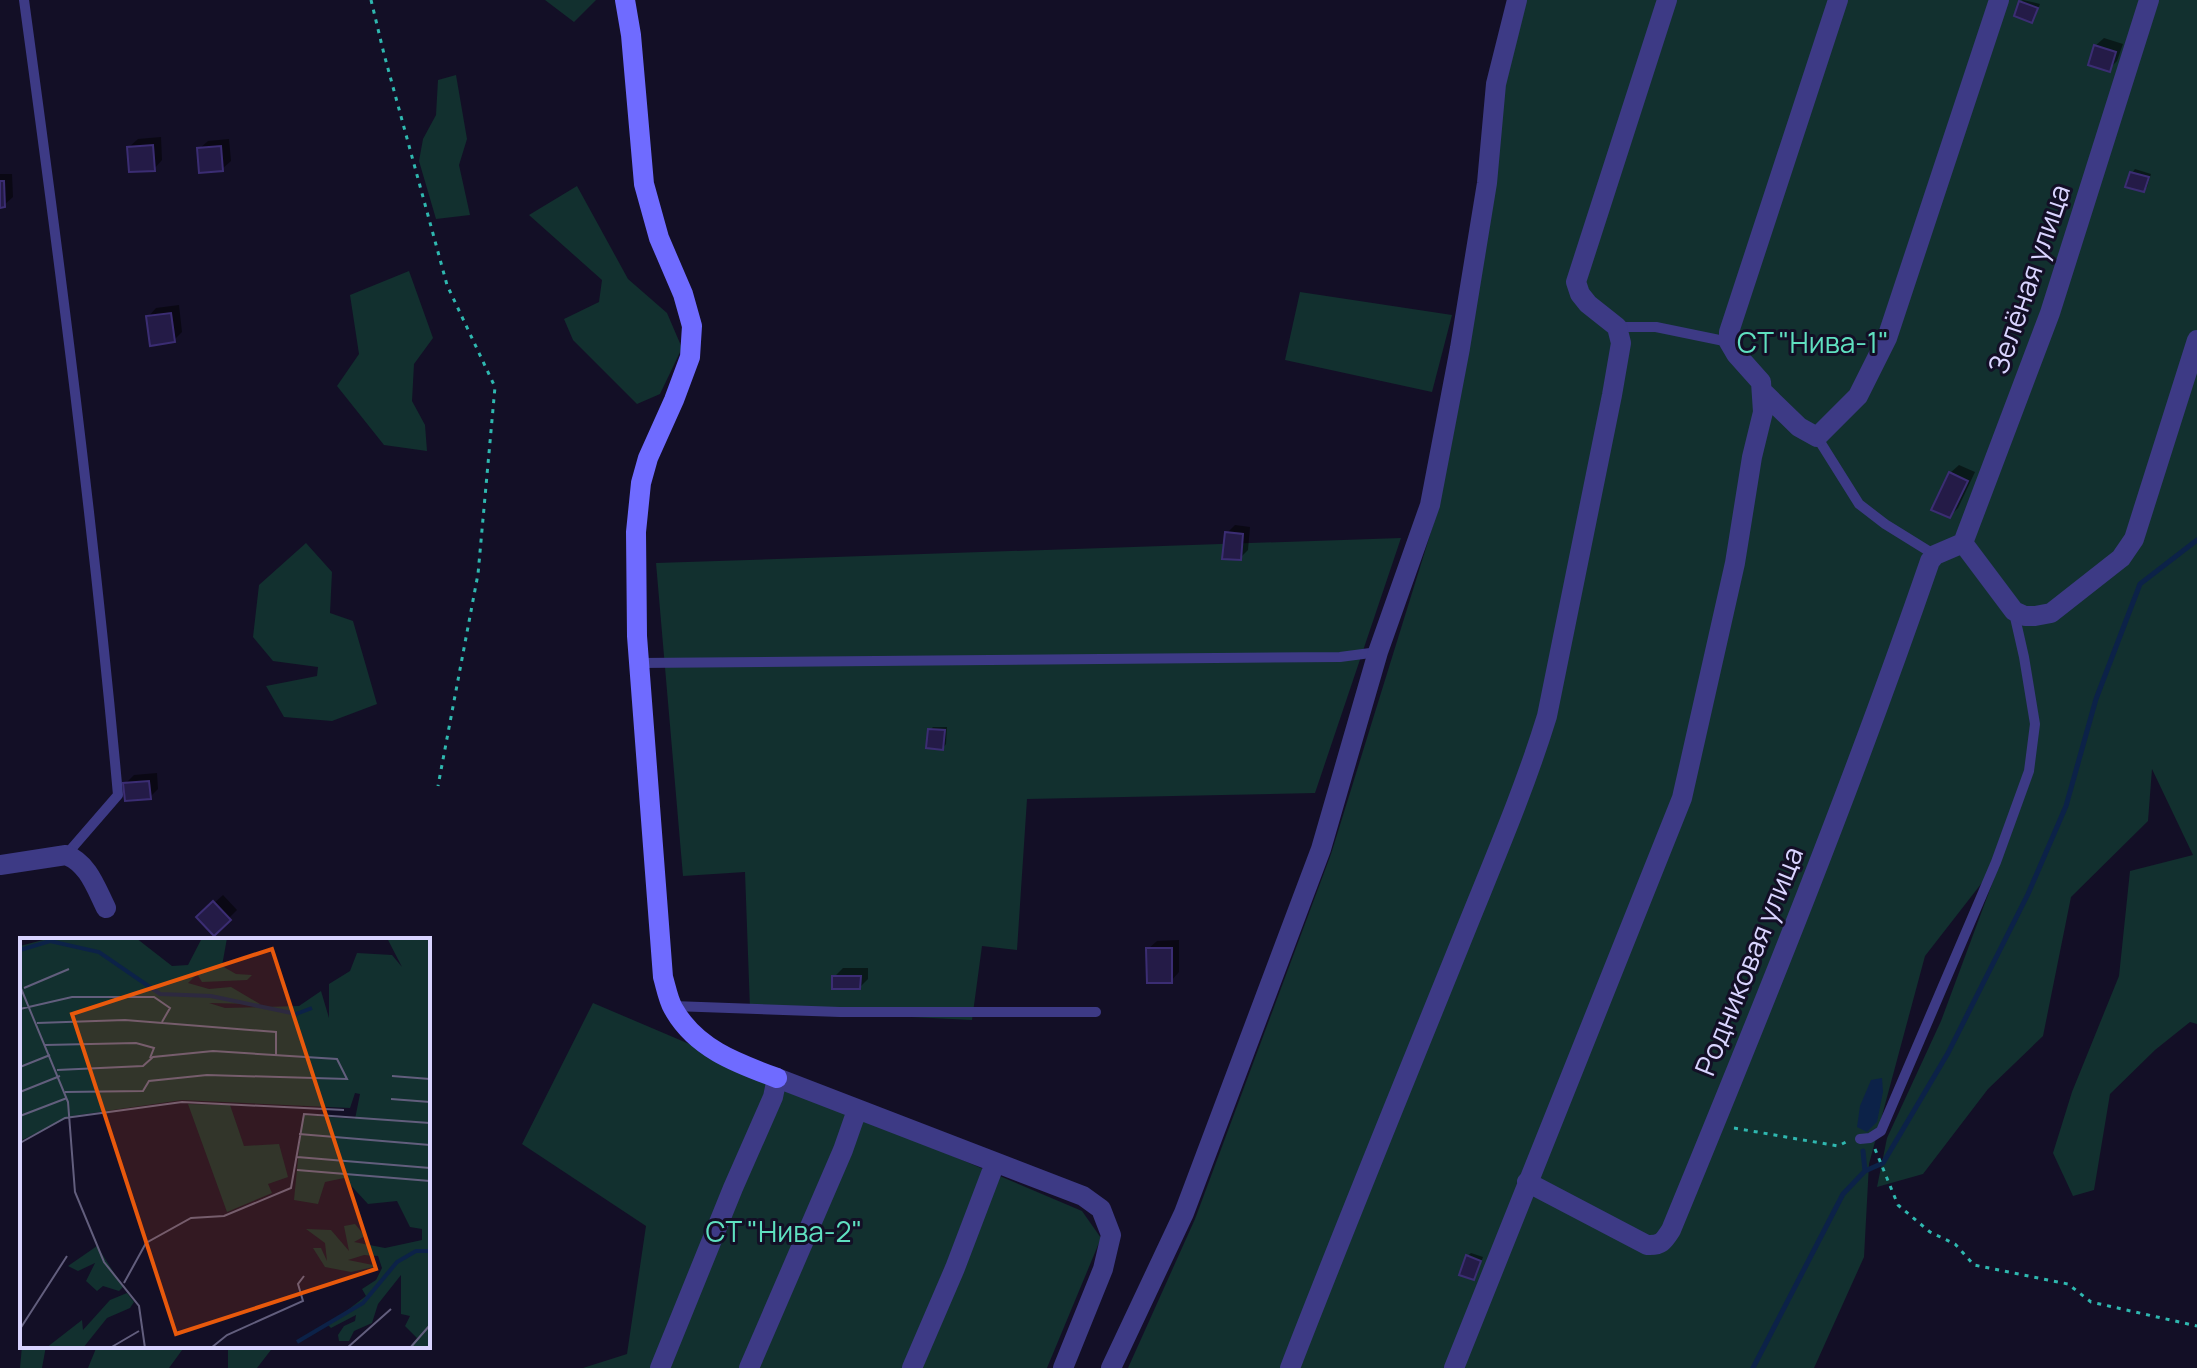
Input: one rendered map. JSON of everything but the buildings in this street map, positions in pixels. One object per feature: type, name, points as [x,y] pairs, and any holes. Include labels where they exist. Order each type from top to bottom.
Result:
[{"type":"street","points":[[625,0],[644,184],[659,238],[683,294],[692,326],[690,357],[648,458],[641,483],[636,532],[638,663],[663,977],[671,1006],[705,1045],[730,1060],[1083,1196],[1101,1209],[1111,1235],[1103,1269],[1063,1368]]},
{"type":"street","points":[[1111,1368],[1184,1213],[1315,864],[1378,652],[1430,505],[1487,183],[1496,84],[1517,0]]},
{"type":"street","points":[[1290,1368],[1547,716],[1621,343],[1617,327],[1588,304],[1576,282],[1667,0]]},
{"type":"street","points":[[1454,1368],[1682,798],[1735,563],[1752,457],[1763,412],[1761,382],[1736,354],[1729,342],[1729,332],[1838,0]]},
{"type":"street","points":[[1763,392],[1799,427],[1817,437],[1858,396],[1887,338],[1999,0]]},
{"type":"street","name":"Зелёная улица","points":[[1963,543],[2050,313],[2149,0]]},
{"type":"street","points":[[1935,555],[1963,543],[2014,611],[2025,616],[2051,613],[2121,558],[2134,539],[2197,340]]},
{"type":"street","name":"Родниковая улица","points":[[1527,1182],[1647,1245],[1658,1246],[1671,1230],[1786,949],[1930,561],[1935,555]]},
{"type":"street","points":[[0,865],[66,855],[76,858],[86,869],[106,908]]},
{"type":"street","points":[[660,1368],[773,1097],[777,1078]]},
{"type":"street","points":[[749,1368],[843,1150],[857,1110]]},
{"type":"street","points":[[912,1368],[995,1163]]},
{"type":"lane","points":[[24,0],[101,608],[118,795],[66,855]]},
{"type":"lane","points":[[1617,327],[1656,327],[1729,342]]},
{"type":"lane","points":[[1817,437],[1859,504],[1935,555]]},
{"type":"lane","points":[[1860,1139],[1870,1138],[1881,1131],[1996,862],[2029,771],[2035,724],[2014,611]]},
{"type":"lane","points":[[638,663],[1340,657],[1378,652]]},
{"type":"lane","points":[[671,1006],[840,1012],[1096,1012]]},
{"type":"path","points":[[371,0],[447,285],[495,387],[478,574],[438,786]]},
{"type":"path","points":[[1735,1129],[1838,1146]]},
{"type":"path","points":[[1878,1153],[1898,1205],[1930,1232],[1955,1244],[1974,1265],[2068,1284],[2091,1302],[2197,1326]]},
{"type":"green space","points":[[545,0],[596,0],[574,22]]},
{"type":"green space","name":"СТ \"Нива-1\"","points":[[1522,0],[2197,0],[2197,1024],[2190,1022],[2155,1050],[2110,1094],[2094,1190],[2073,1196],[2053,1153],[2072,1092],[2119,976],[2130,871],[2193,855],[2152,769],[2148,821],[2071,897],[2043,1036],[1988,1089],[1923,1174],[1877,1187],[1887,1138],[1941,1021],[2002,857],[1925,956],[1869,1164],[1864,1257],[1814,1368],[1128,1368],[1195,1219],[1331,854],[1439,506],[1503,91]]},
{"type":"green space","points":[[456,75],[467,139],[459,165],[470,215],[436,219],[419,161],[423,139],[436,115],[438,80]]},
{"type":"green space","points":[[577,186],[628,279],[667,313],[682,348],[660,394],[637,404],[573,340],[564,319],[599,302],[602,280],[529,215]]},
{"type":"green space","points":[[409,271],[433,338],[414,364],[412,401],[425,425],[427,451],[384,445],[337,386],[359,354],[350,295]]},
{"type":"green space","points":[[1300,292],[1452,315],[1432,392],[1285,360]]},
{"type":"green space","points":[[1401,538],[1315,793],[1027,799],[1017,950],[982,946],[972,1020],[750,1009],[745,872],[683,876],[656,563]]},
{"type":"green space","points":[[306,543],[332,572],[330,613],[353,621],[377,704],[332,721],[284,717],[266,686],[317,676],[318,667],[273,661],[253,637],[259,585]]},
{"type":"green space","name":"СТ \"Нива-2\"","points":[[593,1003],[1082,1211],[1101,1238],[1047,1368],[583,1368],[627,1354],[646,1226],[522,1144]]},
{"type":"green space","points":[[22,1348],[46,1348],[42,1368],[20,1368]]},
{"type":"green space","points":[[96,1348],[184,1348],[169,1368],[88,1368]]},
{"type":"green space","points":[[228,1348],[272,1348],[257,1368],[228,1368]]},
{"type":"water","points":[[1882,1078],[1883,1092],[1877,1122],[1867,1132],[1857,1127],[1860,1106],[1871,1080]]},
{"type":"waterway","points":[[1753,1368],[1843,1194],[1865,1171],[1883,1163],[1948,1053],[2028,894],[2066,806],[2096,699],[2140,584],[2197,540]]},
{"type":"waterway","points":[[1863,1151],[1865,1171]]}]
